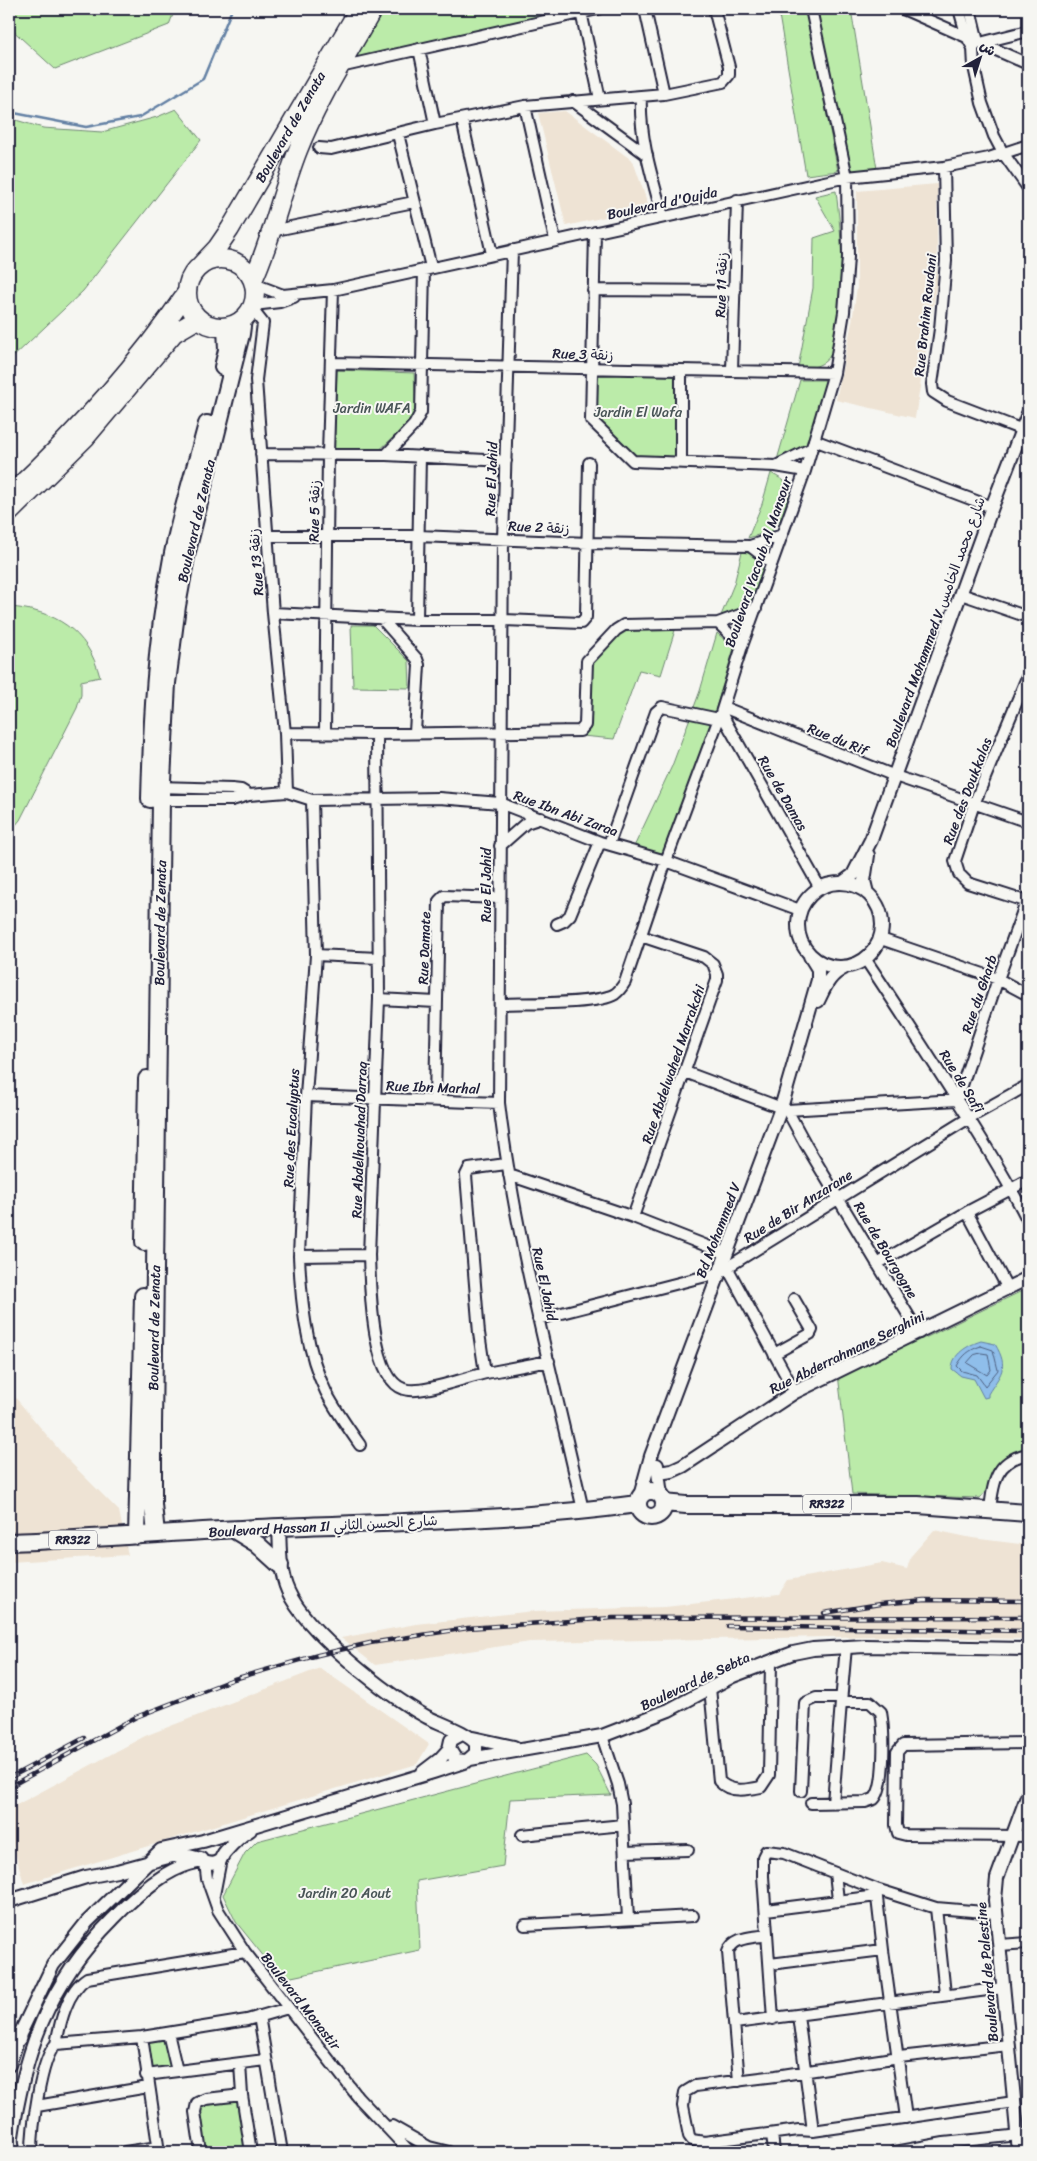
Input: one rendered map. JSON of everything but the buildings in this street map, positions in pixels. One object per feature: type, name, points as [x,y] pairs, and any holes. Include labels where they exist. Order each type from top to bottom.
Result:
[{"type":"highway","name":"Boulevard de Zenata","points":[[199,267],[217,248],[230,229],[359,9]]},
{"type":"highway","name":"Boulevard de Zenata","points":[[254,282],[298,148],[316,110],[374,9]]},
{"type":"highway","points":[[219,259],[239,264],[248,271],[254,282],[256,291],[250,311],[226,327],[216,327],[198,319],[188,302],[187,292],[190,278],[199,267],[208,261],[219,259]]},
{"type":"highway","points":[[9,496],[87,419],[163,326],[187,292]]},
{"type":"highway","points":[[9,512],[86,437],[174,333],[198,319]]},
{"type":"main road","name":"Boulevard de Zenata","points":[[157,755],[177,606],[187,551],[242,334],[250,311]]},
{"type":"main road","name":"Boulevard de Zenata","points":[[137,1536],[146,1504],[157,755],[155,681],[171,564],[227,350],[226,327]]},
{"type":"main road","name":"RR322","points":[[639,1500],[650,1490],[663,1499],[686,1505],[918,1505],[1028,1513]]},
{"type":"main road","points":[[639,1500],[641,1513],[649,1517],[658,1515],[664,1507],[663,1499]]},
{"type":"main road","name":"Boulevard Hassan II شارع الحسن الثاني","points":[[9,1542],[279,1527],[398,1523],[583,1510],[639,1500]]},
{"type":"main road","name":"Boulevard de Zenata","points":[[146,1504],[156,1534]]},
{"type":"main road","points":[[234,1530],[263,1549],[280,1565]]},
{"type":"street","points":[[340,67],[577,11],[598,9]]},
{"type":"street","points":[[645,9],[664,94]]},
{"type":"street","points":[[319,148],[331,149],[435,124],[526,106],[664,94],[717,83],[727,79],[729,67],[714,9]]},
{"type":"street","name":"Boulevard Yacoub Al Mansour","points":[[500,1004],[563,1002],[605,998],[614,995],[625,982],[805,470],[834,373],[844,312],[848,257],[847,177],[811,9]]},
{"type":"street","points":[[903,9],[966,37],[977,45],[1028,64]]},
{"type":"street","points":[[959,9],[966,37]]},
{"type":"street","points":[[970,9],[977,45],[974,67],[982,103],[994,136],[1003,153],[1028,188]]},
{"type":"street","points":[[577,11],[600,99]]},
{"type":"street","points":[[977,45],[1028,31]]},
{"type":"street","points":[[419,49],[435,124]]},
{"type":"street","points":[[641,96],[640,117],[647,155],[663,216]]},
{"type":"street","points":[[573,101],[647,155]]},
{"type":"street","points":[[526,106],[555,240]]},
{"type":"street","points":[[462,120],[492,254]]},
{"type":"street","points":[[386,455],[419,418],[421,412],[428,268],[398,134]]},
{"type":"street","name":"Boulevard d'Oujda","points":[[254,282],[277,294],[302,294],[333,290],[847,177],[944,167],[989,158],[1028,145]]},
{"type":"street","name":"Rue Brahim Roudani","points":[[944,167],[946,260],[932,384],[933,392],[947,401],[1025,431]]},
{"type":"street","name":"Rue 11 زنقة","points":[[732,371],[737,200]]},
{"type":"street","points":[[271,232],[414,202]]},
{"type":"street","points":[[595,232],[592,290],[593,368],[591,420],[633,461],[776,466],[805,470]]},
{"type":"street","name":"Rue El Jahid","points":[[512,250],[503,539],[504,620],[500,803],[499,1103],[506,1164],[538,1319],[583,1510]]},
{"type":"street","name":"Rue 5 زنقة","points":[[325,732],[328,454],[333,290]]},
{"type":"street","points":[[592,290],[735,291]]},
{"type":"street","name":"Boulevard d'Oujda","points":[[250,311],[302,294]]},
{"type":"street","name":"Rue 13 زنقة","points":[[250,311],[263,323],[256,380],[273,614],[285,733],[287,792]]},
{"type":"street","name":"Rue 3 زنقة","points":[[332,363],[508,365],[681,371],[834,373]]},
{"type":"street","points":[[680,463],[681,371]]},
{"type":"street","name":"Boulevard Mohammed V شارع محمد الخامس","points":[[842,883],[853,875],[871,840],[992,507],[1025,431],[1028,414]]},
{"type":"street","points":[[776,466],[813,444],[992,507]]},
{"type":"street","points":[[262,454],[386,455],[506,460]]},
{"type":"street","points":[[417,620],[420,456]]},
{"type":"street","points":[[273,614],[417,620],[584,622],[586,617],[589,463]]},
{"type":"street","name":"Rue 2 زنقة","points":[[268,536],[419,536],[588,543],[750,546],[782,535]]},
{"type":"street","points":[[750,546],[772,563]]},
{"type":"street","points":[[961,594],[1028,617]]},
{"type":"street","points":[[285,733],[377,734],[580,731],[585,725],[587,661],[616,630],[624,625],[718,623],[756,609]]},
{"type":"street","points":[[381,618],[417,659],[419,664],[415,732]]},
{"type":"street","points":[[718,623],[742,646]]},
{"type":"street","name":"Rue des Doukkalas","points":[[1028,675],[974,804],[956,861],[959,874],[968,883],[1028,900]]},
{"type":"street","name":"Rue du Rif","points":[[605,843],[652,721],[658,710],[665,708],[721,713],[1028,822]]},
{"type":"street","name":"Rue de Damas","points":[[721,713],[820,888]]},
{"type":"street","name":"Rue Abdelhouahad Darraq","points":[[377,734],[379,999],[369,1255],[371,1297],[378,1343],[387,1373],[403,1389],[420,1389],[484,1373],[549,1361]]},
{"type":"street","points":[[156,794],[232,800],[249,795],[287,792],[312,800]]},
{"type":"street","name":"Rue Ibn Abi Zaraa","points":[[312,800],[378,797],[439,798],[500,803],[605,843],[666,861],[800,910]]},
{"type":"street","name":"Rue des Eucalyptus","points":[[312,800],[316,955],[306,1096],[299,1256],[302,1300],[310,1344],[318,1373],[338,1413],[360,1444]]},
{"type":"street","points":[[500,846],[526,823],[541,818]]},
{"type":"street","name":"Boulevard Mohammed V شارع محمد الخامس","points":[[867,893],[864,881],[871,840]]},
{"type":"street","points":[[557,924],[564,921],[570,915],[605,843]]},
{"type":"street","points":[[842,883],[851,884],[867,893],[874,900],[881,914],[883,929],[881,939],[875,950],[866,960],[844,968],[831,967],[820,963],[810,956],[798,934],[800,910],[808,897],[820,888],[842,883]]},
{"type":"street","name":"Rue Damate","points":[[379,999],[436,1002],[439,901],[444,896],[500,898]]},
{"type":"street","name":"Rue du Gharb","points":[[957,1100],[998,979],[1028,900]]},
{"type":"street","name":"Rue Abdelwahed Marrakchi","points":[[633,1217],[685,1072],[717,974],[712,962],[704,957],[641,936]]},
{"type":"street","points":[[881,939],[998,979],[1028,995]]},
{"type":"street","points":[[316,955],[378,958]]},
{"type":"street","name":"Bd Mohammed V","points":[[639,1500],[646,1471],[722,1270],[725,1253],[784,1109],[818,974],[810,956]]},
{"type":"street","name":"Rue de Safi","points":[[866,960],[917,1034],[1012,1189],[1028,1221]]},
{"type":"street","name":"Bd Mohammed V","points":[[806,1026],[830,978],[844,968]]},
{"type":"street","points":[[434,1100],[436,1002]]},
{"type":"street","points":[[685,1072],[784,1109],[957,1100]]},
{"type":"street","name":"Rue de Bir Anzarane","points":[[538,1319],[722,1270],[838,1197],[969,1118],[1028,1085]]},
{"type":"street","name":"Rue Ibn Marhal","points":[[306,1096],[499,1103]]},
{"type":"street","name":"Rue de Bourgogne","points":[[784,1109],[919,1333]]},
{"type":"street","points":[[484,1373],[466,1175],[469,1169],[474,1167],[506,1164]]},
{"type":"street","points":[[509,1175],[633,1217],[725,1253]]},
{"type":"street","points":[[877,1264],[967,1212],[1028,1180]]},
{"type":"street","points":[[967,1212],[1008,1288]]},
{"type":"street","points":[[299,1256],[369,1255]]},
{"type":"street","points":[[722,1270],[795,1392]]},
{"type":"street","name":"Rue Abderrahmane Serghini","points":[[658,1473],[672,1471],[683,1466],[795,1392],[1028,1278]]},
{"type":"street","points":[[774,1354],[810,1334],[812,1330],[794,1299]]},
{"type":"street","name":"Bd Mohammed V","points":[[656,1444],[658,1473],[663,1499]]},
{"type":"street","points":[[990,1510],[995,1478],[999,1471],[1014,1458],[1028,1454]]},
{"type":"street","name":"Boulevard de Sebta","points":[[279,1527],[280,1565],[288,1591],[295,1604],[320,1632],[390,1694],[424,1715],[468,1736],[524,1749]]},
{"type":"street","points":[[833,1802],[846,1647]]},
{"type":"street","name":"Boulevard de Sebta","points":[[416,1776],[441,1770],[467,1760],[602,1736],[669,1710],[710,1688],[771,1662],[813,1648],[1028,1650]]},
{"type":"street","points":[[710,1688],[719,1781],[726,1787],[739,1790],[761,1787],[769,1776],[771,1662]]},
{"type":"street","points":[[800,1791],[805,1703],[816,1698],[870,1702],[881,1712],[884,1725],[881,1789],[879,1794],[872,1801],[811,1803]]},
{"type":"street","name":"Boulevard de Sebta","points":[[424,1715],[441,1732],[449,1747]]},
{"type":"street","points":[[86,1877],[104,1868],[161,1850],[207,1840],[416,1776],[432,1766],[449,1747],[454,1737],[468,1736],[476,1750],[467,1760],[456,1760],[449,1747]]},
{"type":"street","points":[[602,1736],[621,1795],[628,1919]]},
{"type":"street","points":[[1028,1743],[903,1745],[897,1752],[896,1825],[900,1834],[1028,1836]]},
{"type":"street","name":"Boulevard de Palestine","points":[[1019,2152],[1022,2134],[1014,2102],[995,1900],[997,1878],[1028,1794]]},
{"type":"street","points":[[9,1901],[86,1877],[178,1855],[189,1856],[213,1864],[243,1835],[259,1824]]},
{"type":"street","points":[[522,1835],[623,1825]]},
{"type":"street","points":[[207,1840],[221,1843],[222,1857],[216,1880],[214,1901]]},
{"type":"street","points":[[203,1861],[198,1850],[207,1840]]},
{"type":"street","points":[[9,2065],[13,2042],[53,1966],[87,1922],[161,1850]]},
{"type":"street","points":[[625,1852],[688,1850]]},
{"type":"street","points":[[773,2019],[770,1964],[766,1935],[763,1857],[766,1851],[784,1853],[877,1892],[936,1908],[996,1913]]},
{"type":"street","points":[[11,2143],[17,2100],[26,2065],[38,2032],[60,1985],[86,1948],[128,1903],[170,1872],[188,1864],[203,1861]]},
{"type":"street","name":"Boulevard Monastir","points":[[203,1861],[214,1901],[223,1921],[245,1952],[372,2113],[410,2152]]},
{"type":"street","points":[[109,1873],[118,1890]]},
{"type":"street","points":[[835,1873],[838,1900]]},
{"type":"street","points":[[766,1910],[838,1900],[877,1892]]},
{"type":"street","points":[[877,1892],[906,2118]]},
{"type":"street","points":[[936,1908],[945,1994]]},
{"type":"street","points":[[526,1925],[693,1916]]},
{"type":"street","points":[[739,2081],[729,1960],[730,1945],[738,1940],[766,1935]]},
{"type":"street","points":[[1000,1945],[1028,1943]]},
{"type":"street","points":[[770,1964],[883,1950]]},
{"type":"street","points":[[32,2152],[37,2106],[47,2057],[56,2044],[65,2010],[78,1986],[87,1978],[245,1952]]},
{"type":"street","points":[[735,2023],[945,1994],[1003,1988]]},
{"type":"street","points":[[56,2044],[168,2033],[259,2016],[288,2008]]},
{"type":"street","points":[[798,2015],[813,2131]]},
{"type":"street","points":[[259,2016],[282,2152]]},
{"type":"street","points":[[168,2033],[177,2071]]},
{"type":"street","points":[[125,2152],[159,2150],[146,2075],[142,2037]]},
{"type":"street","points":[[1009,2045],[899,2057],[695,2086],[685,2092],[683,2106],[689,2136],[692,2140],[704,2142],[799,2130],[813,2131],[1014,2102]]},
{"type":"street","points":[[146,2075],[265,2060]]},
{"type":"street","points":[[240,2064],[242,2094],[251,2152]]},
{"type":"street","points":[[37,2106],[148,2087]]},
{"type":"street","points":[[201,2152],[195,2112],[197,2103],[206,2099],[242,2094]]},
{"type":"street","name":"Boulevard Monastir","points":[[372,2113],[435,2150],[449,2152]]},
{"type":"street","points":[[772,2134],[774,2152]]},
{"type":"street","points":[[894,2152],[946,2148],[1022,2134]]},
{"type":"street","points":[[418,2152],[435,2150]]},
{"type":"shaded area","points":[[565,111],[633,161],[649,207],[566,226],[538,113]]},
{"type":"shaded area","points":[[937,184],[937,281],[915,418],[836,400],[857,287],[857,191]]},
{"type":"shaded area","points":[[9,1390],[66,1458],[119,1511],[128,1555],[9,1562]]},
{"type":"shaded area","points":[[934,1530],[972,1538],[1028,1545],[1028,1639],[884,1636],[530,1642],[375,1665],[341,1638],[416,1624],[534,1611],[665,1607],[779,1594],[788,1580],[882,1563],[907,1569],[911,1556]]},
{"type":"shaded area","points":[[320,1668],[429,1744],[417,1764],[24,1884],[9,1831],[9,1809],[145,1736]]},
{"type":"green space","points":[[9,9],[175,9],[169,25],[55,69],[9,27]]},
{"type":"green space","points":[[380,9],[563,9],[564,15],[349,62]]},
{"type":"green space","points":[[778,9],[806,9],[838,171],[806,175]]},
{"type":"green space","points":[[814,9],[851,9],[877,169],[847,172]]},
{"type":"green space","points":[[176,109],[201,140],[83,291],[9,361],[9,118],[43,128],[102,132],[157,117]]},
{"type":"green space","points":[[836,191],[842,251],[842,297],[837,338],[831,354],[825,361],[812,367],[798,368],[813,288],[814,238],[835,231],[815,196]]},
{"type":"green space","name":"Jardin El Wafa","points":[[593,368],[681,371],[681,463],[626,458],[587,423]]},
{"type":"green space","name":"Jardin WAFA","points":[[337,370],[414,373],[416,417],[377,452],[334,452]]},
{"type":"green space","points":[[800,380],[827,380],[807,444],[777,460]]},
{"type":"green space","points":[[771,473],[783,480],[791,490],[781,518],[772,531],[748,538],[762,504]]},
{"type":"green space","points":[[742,552],[752,554],[765,570],[752,605],[720,618],[734,584]]},
{"type":"green space","points":[[9,607],[41,613],[67,626],[78,635],[87,647],[100,677],[81,681],[81,695],[77,708],[20,820],[9,833]]},
{"type":"green space","points":[[628,620],[676,627],[661,675],[639,670],[614,739],[582,736],[585,666]]},
{"type":"green space","points":[[351,625],[373,625],[409,661],[410,688],[353,687]]},
{"type":"green space","points":[[717,633],[734,648],[714,714],[662,858],[632,851],[672,766],[700,691]]},
{"type":"green space","points":[[1028,1288],[1028,1447],[1012,1455],[998,1466],[980,1498],[852,1494],[838,1374],[929,1336]]},
{"type":"green space","name":"Jardin 20 Aout","points":[[586,1755],[596,1765],[611,1795],[510,1799],[503,1866],[417,1881],[420,1950],[282,1979],[236,1922],[223,1895],[245,1853],[257,1841]]},
{"type":"green space","points":[[169,2033],[173,2070],[146,2078],[139,2038]]},
{"type":"green space","points":[[240,2099],[249,2152],[198,2152],[190,2109]]},
{"type":"water","points":[[981,1341],[995,1344],[1003,1366],[988,1397],[984,1398],[974,1379],[961,1376],[952,1369],[955,1359],[962,1351]]},
{"type":"waterway","points":[[9,112],[86,127],[140,117],[203,79],[232,9]]},
{"type":"railway","points":[[824,1613],[880,1604],[925,1600],[1028,1601]]},
{"type":"railway","points":[[9,1787],[136,1717],[234,1679],[318,1655],[370,1643],[468,1628],[613,1618],[1028,1617]]},
{"type":"railway","points":[[728,1626],[1028,1631]]},
{"type":"railway","points":[[9,1778],[84,1738]]}]
